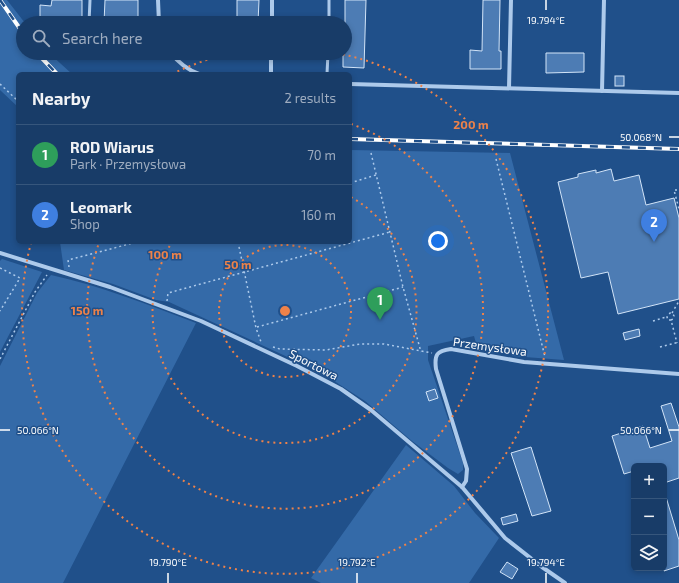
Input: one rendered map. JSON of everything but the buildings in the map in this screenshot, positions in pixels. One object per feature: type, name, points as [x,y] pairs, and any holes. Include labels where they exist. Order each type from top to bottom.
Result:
[{"type":"street","points":[[158,0],[159,16]]},
{"type":"street","points":[[272,0],[272,16]]},
{"type":"street","points":[[509,88],[511,0]]},
{"type":"street","points":[[602,91],[604,0]]},
{"type":"street","points":[[177,60],[194,72]]},
{"type":"street","points":[[270,72],[271,60]]},
{"type":"street","points":[[352,84],[679,93]]},
{"type":"street","name":"Sportowa","points":[[0,253],[110,288],[201,321],[297,366],[341,389],[371,410],[462,487],[505,538],[565,583]]},
{"type":"street","name":"Przemysłowa","points":[[462,487],[467,477],[467,469],[436,369],[436,358],[438,353],[451,349],[524,362],[679,374]]},
{"type":"lane","points":[[89,16],[90,0]]},
{"type":"lane","points":[[329,16],[330,0]]},
{"type":"lane","points":[[327,72],[328,60]]},
{"type":"path","points":[[0,84],[16,99]]},
{"type":"path","points":[[372,153],[403,287],[421,352]]},
{"type":"path","points":[[496,159],[546,359]]},
{"type":"path","points":[[352,182],[376,175]]},
{"type":"path","points":[[677,190],[674,190],[679,209]]},
{"type":"path","points":[[352,242],[390,232]]},
{"type":"path","points":[[70,272],[68,260],[129,244]]},
{"type":"path","points":[[238,244],[256,328],[261,342]]},
{"type":"path","points":[[167,302],[168,293],[345,244]]},
{"type":"path","points":[[0,268],[20,278],[0,311]]},
{"type":"path","points":[[0,358],[35,292],[50,269]]},
{"type":"path","points":[[256,328],[403,287]]},
{"type":"path","points":[[653,321],[666,317],[668,314],[672,313],[679,301]]},
{"type":"path","points":[[660,347],[678,343],[671,320],[674,317],[672,313]]},
{"type":"path","points":[[666,317],[668,320],[671,320]]},
{"type":"path","points":[[267,345],[280,349],[326,350],[360,344],[384,344],[421,352],[428,352]]},
{"type":"shaded area","points":[[0,0],[7,0],[20,16],[16,16],[16,60],[57,60],[70,72],[16,72],[16,105],[0,90]]},
{"type":"shaded area","points":[[352,150],[510,153],[564,360],[512,356],[512,351],[497,348],[494,353],[484,349],[478,350],[474,336],[428,346],[428,360],[463,463],[463,470],[458,474],[412,441],[365,401],[331,379],[307,366],[169,302],[156,300],[113,284],[64,270],[60,244],[352,244]]},
{"type":"shaded area","points":[[2,259],[42,272],[0,352],[0,261]]},
{"type":"shaded area","points":[[51,275],[106,290],[196,323],[63,583],[0,583],[0,366],[37,293]]},
{"type":"shaded area","points":[[406,445],[454,486],[475,513],[499,538],[469,583],[321,583],[311,578]]},
{"type":"railway","points":[[0,0],[16,23]]},
{"type":"railway","points":[[44,60],[55,72]]},
{"type":"railway","points":[[352,139],[679,149]]},
{"type":"place","name":"Leomark","points":[[654,242]]},
{"type":"place","name":"ROD Wiarus","points":[[380,320]]}]
